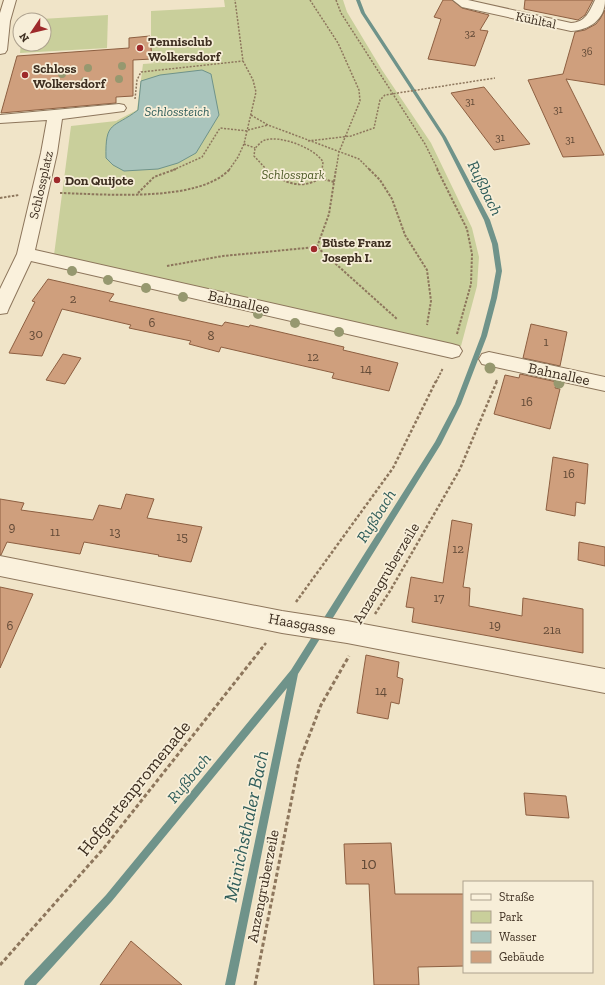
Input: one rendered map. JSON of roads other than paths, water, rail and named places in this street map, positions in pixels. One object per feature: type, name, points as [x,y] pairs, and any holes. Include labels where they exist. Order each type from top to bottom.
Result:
[{"type":"street","points":[[0,50],[4,21],[10,0]]},
{"type":"street","name":"Kühltal","points":[[459,0],[466,4],[571,27],[585,26],[589,23],[602,0]]},
{"type":"street","points":[[0,119],[119,108]]},
{"type":"street","name":"Schlossplatz","points":[[0,308],[26,254],[49,153],[55,115]]},
{"type":"street","name":"Bahnallee","points":[[26,254],[452,351]]},
{"type":"street","name":"Bahnallee","points":[[497,361],[605,384]]},
{"type":"street","name":"Haasgasse","points":[[0,566],[287,622],[605,681]]},
{"type":"water","name":"Schlossteich","points":[[202,70],[211,74],[219,115],[196,153],[178,163],[158,169],[124,171],[113,165],[106,158],[107,137],[109,131],[112,127],[138,110],[141,81],[160,75]]},
{"type":"waterway","name":"Rußbach","points":[[29,985],[109,898],[294,673],[438,444],[458,404],[484,336],[499,271],[495,244],[487,220],[444,137],[363,13],[358,0]]},
{"type":"waterway","name":"Münichsthaler Bach","points":[[230,985],[294,674]]},
{"type":"place","name":"Tennisclub Wolkersdorf","points":[[140,48]]},
{"type":"place","name":"Schloss Wolkersdorf","points":[[25,75]]},
{"type":"place","name":"Don Quijote","points":[[57,180]]},
{"type":"place","name":"Büste Franz Joseph I.","points":[[314,249]]},
{"type":"park label","name":"Schlosspark","points":[[293,174]]}]
